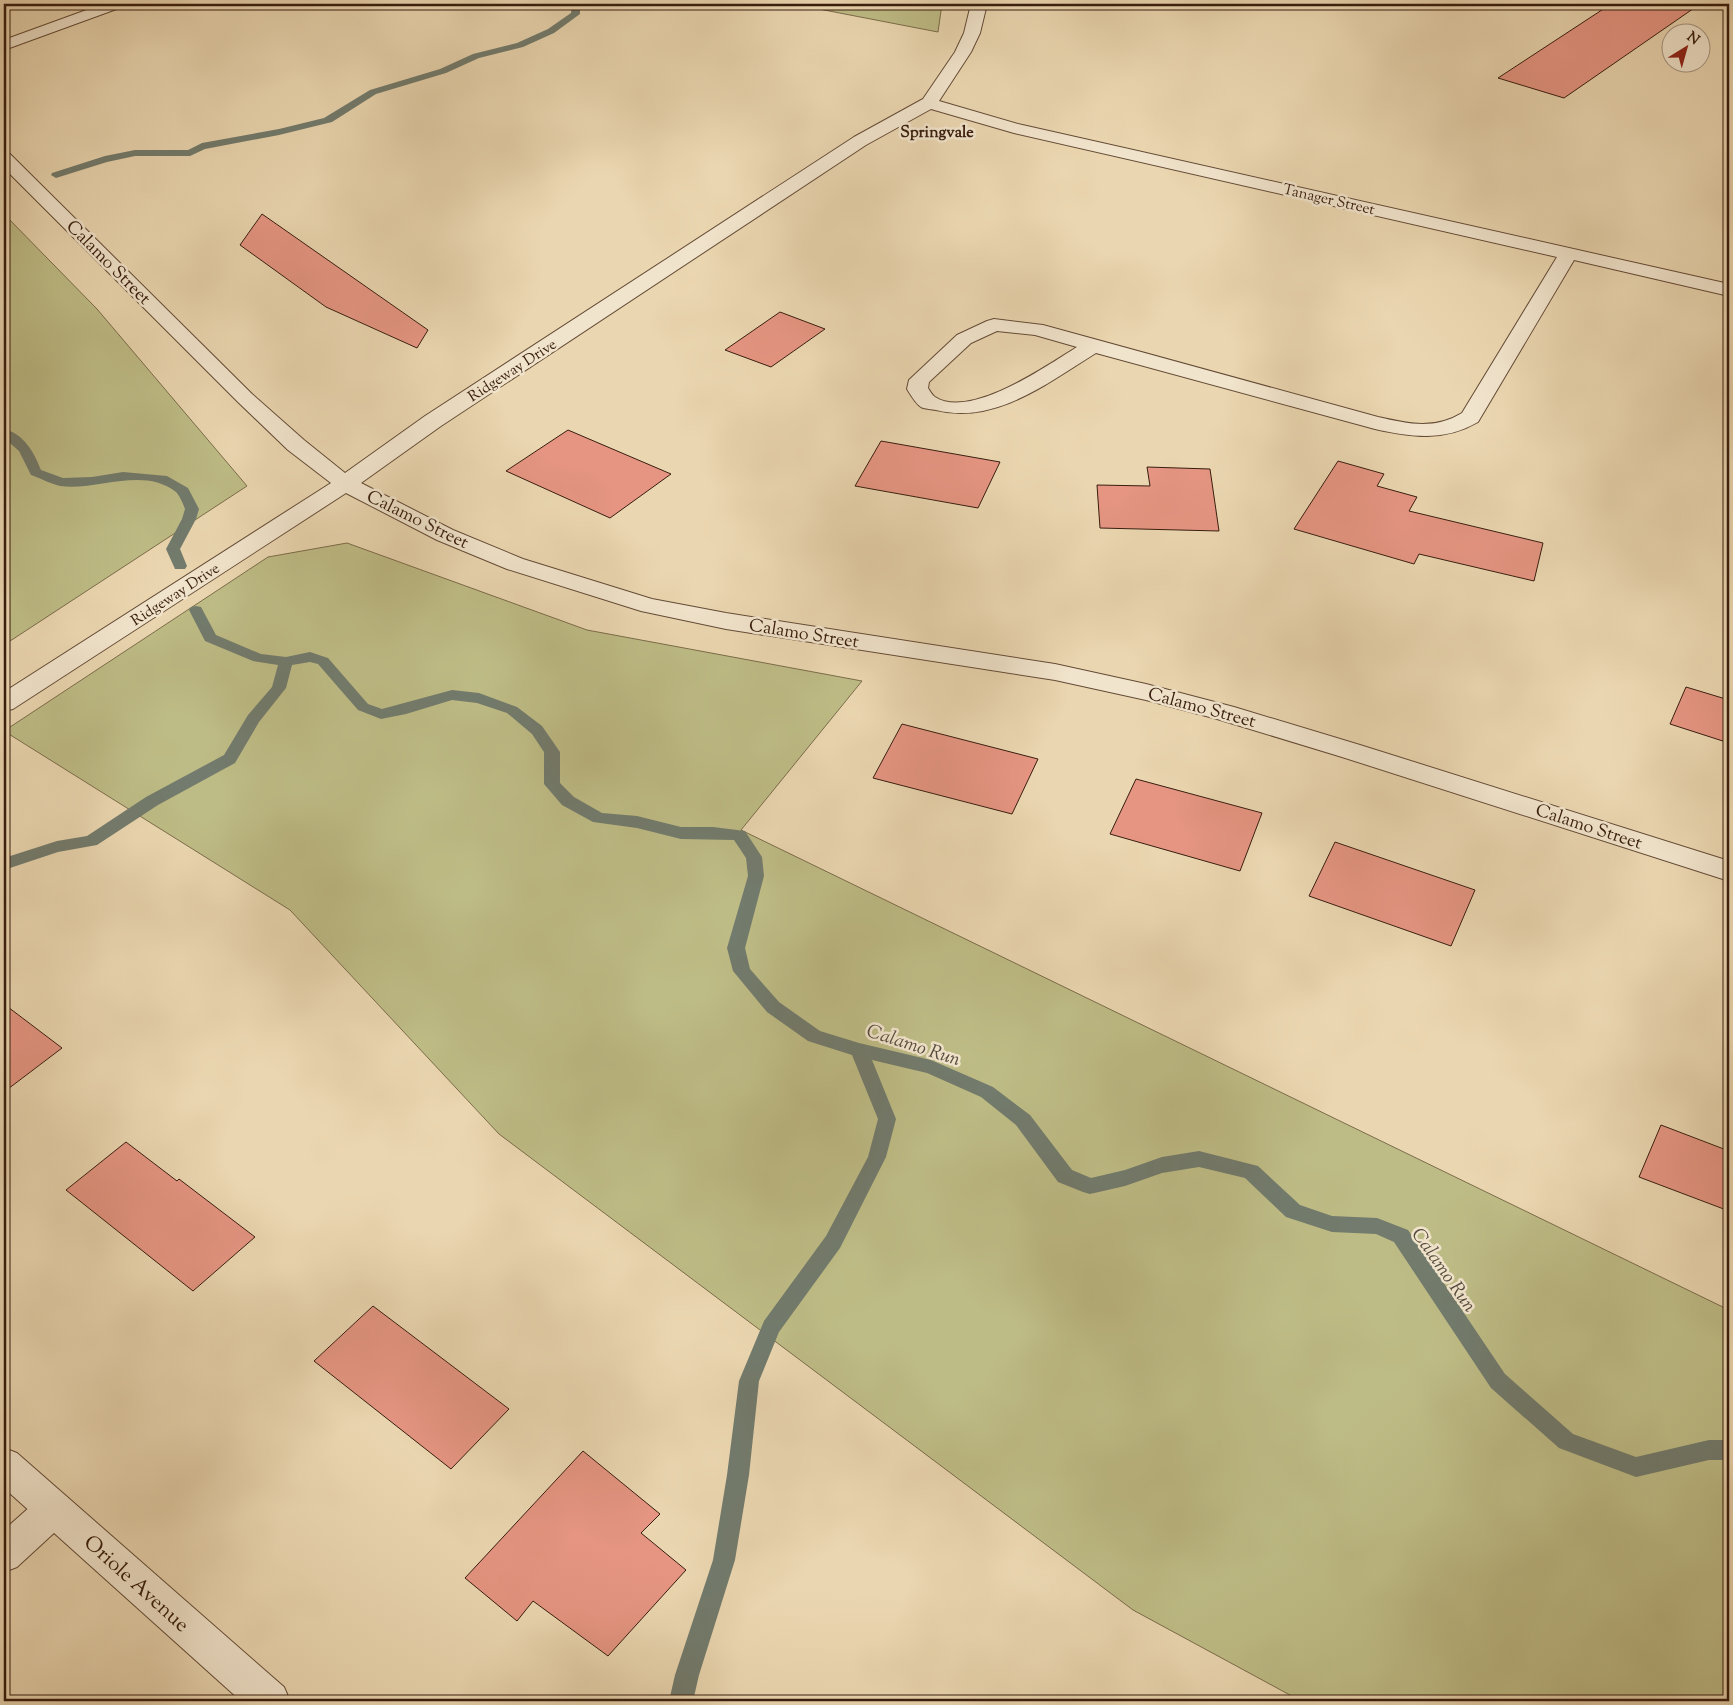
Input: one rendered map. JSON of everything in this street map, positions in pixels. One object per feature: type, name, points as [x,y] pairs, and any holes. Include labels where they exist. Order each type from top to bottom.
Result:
[{"type":"street","points":[[4,45],[117,4]]},
{"type":"street","name":"Ridgeway Drive","points":[[4,703],[345,484],[433,421],[852,146],[930,103],[972,33],[979,4]]},
{"type":"street","name":"Tanager Street","points":[[930,103],[1014,128],[1729,290]]},
{"type":"street","name":"Calamo Street","points":[[4,158],[245,398],[296,445],[345,484],[445,535],[515,564],[597,592],[650,606],[726,621],[1055,672],[1146,692],[1225,712],[1729,871]]},
{"type":"street","points":[[1093,346],[1029,385],[990,404],[959,409],[928,402],[917,389],[919,380],[964,339],[994,325],[1036,329],[1375,423],[1417,431],[1441,430],[1461,424],[1470,417],[1568,254]]},
{"type":"street","name":"Oriole Avenue","points":[[4,1465],[270,1701]]},
{"type":"street","points":[[4,1554],[54,1509]]},
{"type":"shaded area","points":[[793,4],[942,4],[938,32]]},
{"type":"shaded area","points":[[4,214],[97,309],[247,486],[4,645]]},
{"type":"shaded area","points":[[347,543],[587,630],[862,681],[741,830],[1729,1310],[1729,1701],[1301,1701],[1133,1610],[499,1134],[290,910],[4,731],[268,557]]},
{"type":"building","points":[[1611,4],[1700,4],[1674,22],[1660,22],[1660,32],[1564,98],[1498,78]]},
{"type":"building","points":[[262,214],[428,330],[417,348],[326,307],[240,245]]},
{"type":"building","points":[[780,312],[825,329],[771,367],[725,350]]},
{"type":"building","points":[[568,430],[671,474],[610,518],[506,471]]},
{"type":"building","points":[[881,441],[1000,462],[978,508],[855,486]]},
{"type":"building","points":[[1338,461],[1384,474],[1377,486],[1417,497],[1409,511],[1543,543],[1534,581],[1419,554],[1414,564],[1294,529]]},
{"type":"building","points":[[1147,467],[1210,469],[1219,531],[1100,528],[1097,485],[1150,486]]},
{"type":"building","points":[[1686,687],[1729,700],[1729,743],[1670,724]]},
{"type":"building","points":[[902,724],[1038,759],[1012,814],[873,778]]},
{"type":"building","points":[[1136,779],[1262,813],[1240,871],[1110,834]]},
{"type":"building","points":[[1335,842],[1475,890],[1451,946],[1309,896]]},
{"type":"building","points":[[4,1004],[62,1048],[4,1092]]},
{"type":"building","points":[[1661,1125],[1729,1151],[1729,1211],[1639,1177]]},
{"type":"building","points":[[126,1142],[177,1181],[179,1179],[255,1237],[193,1291],[66,1190]]},
{"type":"building","points":[[373,1306],[509,1409],[451,1469],[314,1361]]},
{"type":"building","points":[[583,1451],[660,1514],[641,1533],[686,1570],[608,1656],[533,1601],[517,1621],[465,1578]]},
{"type":"waterway","points":[[56,175],[105,159],[135,153],[190,153],[202,146],[279,132],[328,120],[373,92],[443,71],[476,56],[520,45],[551,31],[575,14],[576,4]]},
{"type":"waterway","name":"Calamo Run","points":[[4,433],[21,444],[36,472],[61,482],[92,481],[123,476],[162,479],[183,491],[192,509],[189,519],[173,549],[180,566]]},
{"type":"waterway","name":"Calamo Run","points":[[196,610],[210,638],[258,658],[286,662]]},
{"type":"waterway","name":"Calamo Run","points":[[286,662],[310,657],[323,661],[363,707],[381,714],[406,709],[452,695],[479,698],[512,710],[537,730],[552,752],[552,784],[568,801],[599,818],[637,822],[681,833],[739,835],[754,857],[756,876],[736,948],[742,971],[773,1007],[814,1036],[859,1050]]},
{"type":"waterway","points":[[4,864],[57,847],[91,841],[152,801],[230,759],[253,719],[279,688],[286,662]]},
{"type":"waterway","points":[[681,1701],[687,1675],[724,1560],[738,1475],[749,1381],[771,1327],[833,1242],[877,1157],[887,1119],[859,1050]]},
{"type":"waterway","name":"Calamo Run","points":[[859,1050],[931,1067],[987,1092],[1023,1120],[1065,1176],[1090,1186],[1125,1178],[1162,1165],[1199,1159],[1251,1172],[1293,1211],[1332,1224],[1377,1226],[1401,1236],[1498,1381],[1566,1441],[1636,1467],[1709,1450],[1729,1450]]},
{"type":"district","name":"Springvale","points":[[937,131]]}]
